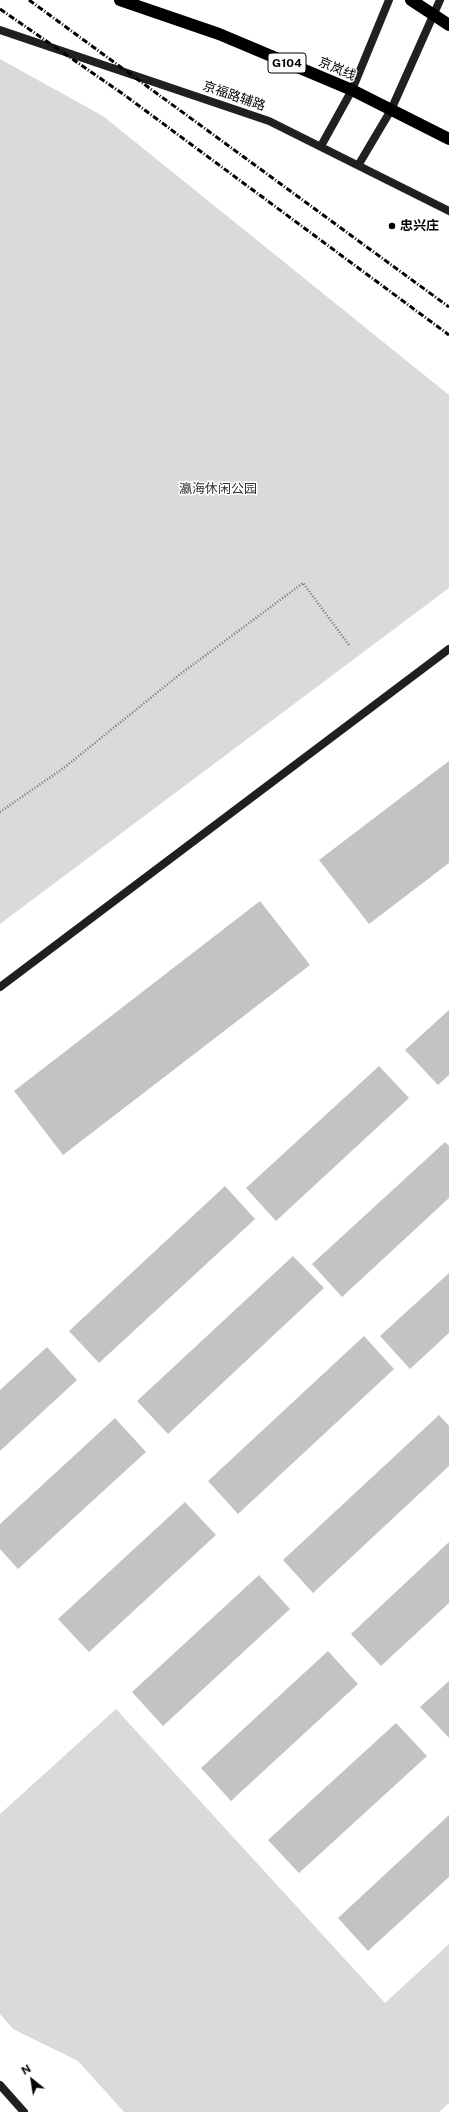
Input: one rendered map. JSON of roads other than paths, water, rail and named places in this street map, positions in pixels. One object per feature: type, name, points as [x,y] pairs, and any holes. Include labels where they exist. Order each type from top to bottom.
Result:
[{"type":"highway","name":"京岚线","points":[[120,0],[219,34],[352,90],[449,139]]},
{"type":"highway","points":[[412,0],[449,25]]},
{"type":"street","points":[[321,146],[352,90],[388,0]]},
{"type":"street","points":[[358,164],[391,110],[440,0]]},
{"type":"street","name":"京福路辅路","points":[[0,30],[269,121],[358,164],[449,211]]},
{"type":"street","points":[[0,987],[449,649]]},
{"type":"street","points":[[0,2086],[24,2112]]},
{"type":"railway","points":[[29,0],[449,307]]},
{"type":"railway","points":[[0,9],[123,94],[449,335]]},
{"type":"place","name":"忠兴庄","points":[[392,226]]},
{"type":"park label","name":"瀛海休闲公园","points":[[218,489]]}]
